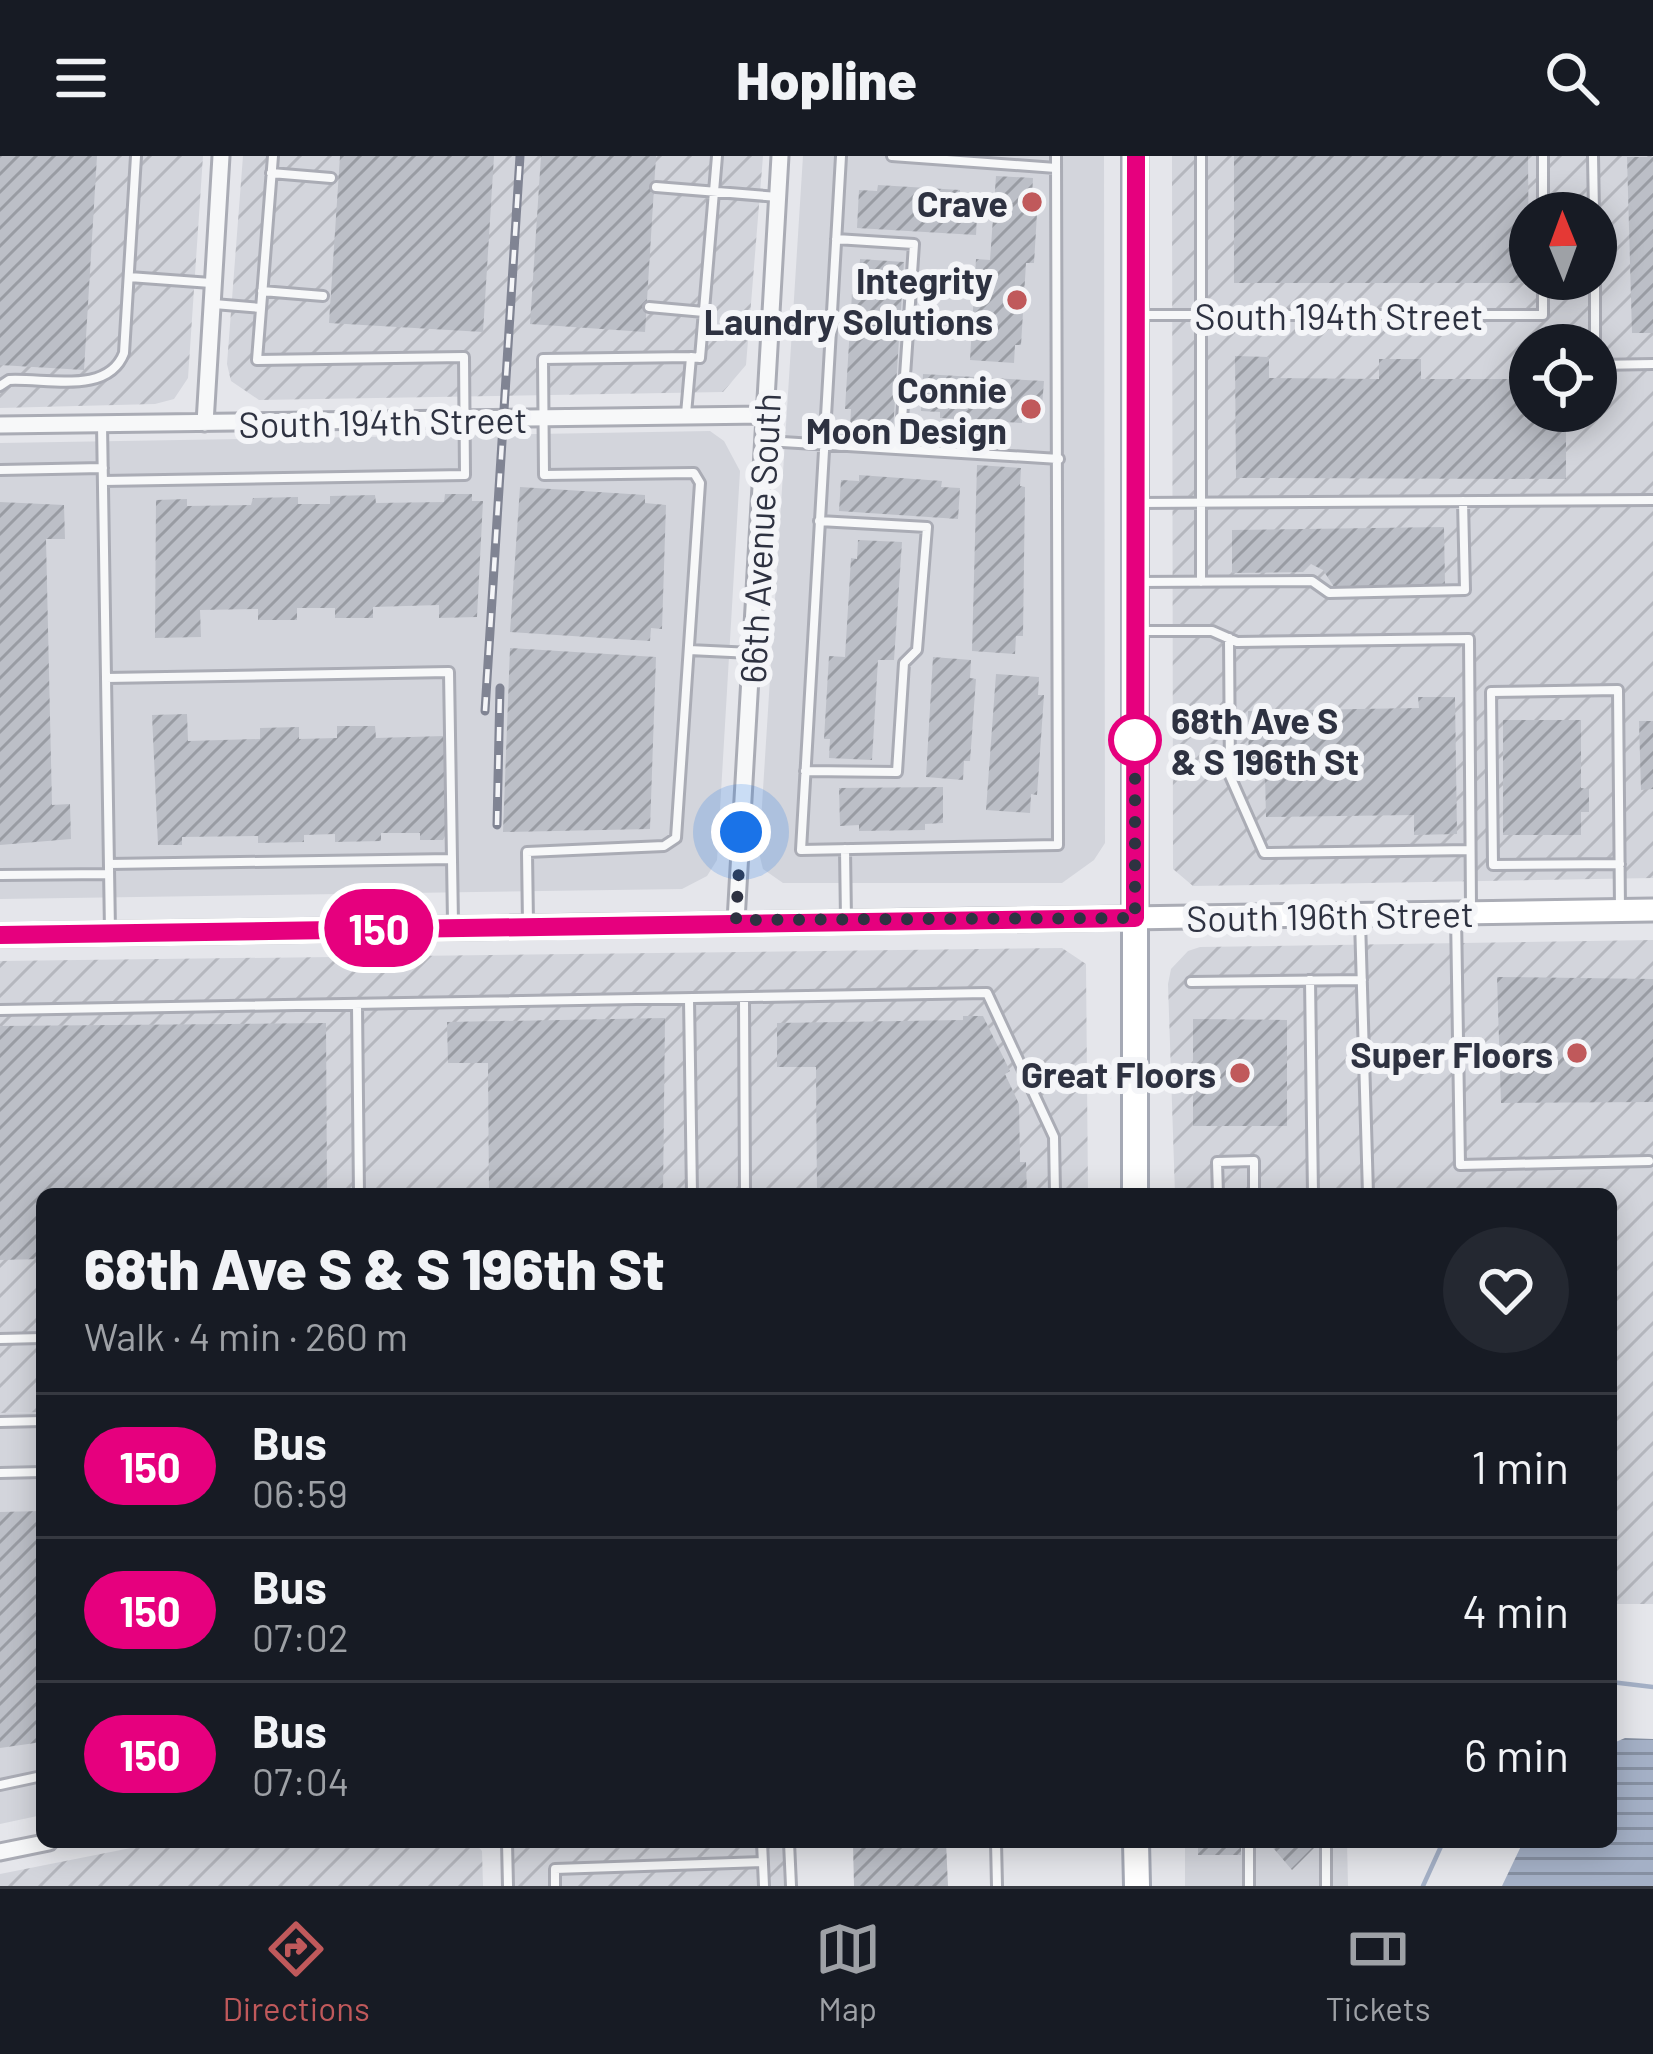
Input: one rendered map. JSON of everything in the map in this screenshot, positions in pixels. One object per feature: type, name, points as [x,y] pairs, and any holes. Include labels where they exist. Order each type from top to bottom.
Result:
[{"type":"main road","points":[[1135,1188],[1136,156]]},
{"type":"main road","name":"South 196th Street","points":[[0,935],[736,920],[1653,910]]},
{"type":"main road","points":[[1136,1848],[1137,1886]]},
{"type":"street","points":[[205,423],[221,156]]},
{"type":"street","name":"66th Avenue South","points":[[736,920],[780,156]]},
{"type":"street","name":"South 194th Street","points":[[0,424],[766,415]]},
{"type":"street","points":[[0,1852],[36,1845]]},
{"type":"lane","points":[[0,386],[9,380],[102,380],[117,371],[124,353],[136,156]]},
{"type":"lane","points":[[103,481],[466,475],[464,357],[257,360],[273,156]]},
{"type":"lane","points":[[528,925],[527,852],[664,846],[676,838],[700,483],[694,473],[544,475],[543,359],[700,358],[717,156]]},
{"type":"lane","points":[[842,156],[801,850],[1058,845],[1056,156]]},
{"type":"lane","points":[[892,156],[1056,168]]},
{"type":"lane","points":[[1201,156],[1201,581]]},
{"type":"lane","points":[[1543,156],[1543,192]]},
{"type":"lane","points":[[1593,156],[1594,192]]},
{"type":"lane","points":[[272,173],[331,178]]},
{"type":"lane","points":[[656,187],[778,197]]},
{"type":"lane","points":[[836,239],[914,244],[900,449]]},
{"type":"lane","points":[[128,278],[214,283]]},
{"type":"lane","points":[[262,291],[323,296]]},
{"type":"lane","name":"South 194th Street","points":[[1136,316],[1543,315],[1543,300]]},
{"type":"lane","points":[[212,304],[261,308]]},
{"type":"lane","points":[[649,308],[704,312]]},
{"type":"lane","points":[[686,416],[691,358]]},
{"type":"lane","points":[[1617,365],[1653,364]]},
{"type":"lane","points":[[102,424],[110,933]]},
{"type":"lane","points":[[764,441],[1059,459]]},
{"type":"lane","points":[[0,470],[103,469]]},
{"type":"lane","points":[[1135,503],[1653,500]]},
{"type":"lane","points":[[1135,582],[1312,581],[1329,593],[1465,590],[1463,501]]},
{"type":"lane","points":[[805,771],[898,772],[904,663],[917,650],[927,527],[819,520]]},
{"type":"lane","points":[[1135,631],[1212,631],[1237,641],[1469,639],[1470,850],[1463,913],[1460,1165],[1649,1161]]},
{"type":"lane","points":[[1228,637],[1230,776],[1264,853],[1470,850]]},
{"type":"lane","points":[[689,650],[752,653]]},
{"type":"lane","points":[[106,677],[449,672],[453,926]]},
{"type":"lane","points":[[1620,864],[1493,865],[1492,692],[1618,690],[1620,864],[1620,910]]},
{"type":"lane","points":[[845,849],[846,920]]},
{"type":"lane","points":[[0,875],[452,859]]},
{"type":"lane","points":[[1360,914],[1368,1188]]},
{"type":"lane","points":[[1310,980],[1313,1188]]},
{"type":"lane","points":[[1191,982],[1362,980]]},
{"type":"lane","points":[[0,1010],[987,993],[1054,1137],[1055,1188]]},
{"type":"lane","points":[[744,998],[745,1188]]},
{"type":"lane","points":[[689,999],[692,1188]]},
{"type":"lane","points":[[357,1006],[359,1188]]},
{"type":"lane","points":[[1218,1188],[1217,1162],[1254,1161],[1254,1188]]},
{"type":"lane","points":[[0,1339],[36,1338]]},
{"type":"lane","points":[[0,1422],[36,1421]]},
{"type":"lane","points":[[0,1473],[36,1472]]},
{"type":"lane","points":[[0,1785],[36,1777]]},
{"type":"lane","points":[[507,1848],[508,1886]]},
{"type":"lane","points":[[762,1848],[764,1886]]},
{"type":"lane","points":[[789,1848],[791,1886]]},
{"type":"lane","points":[[996,1848],[998,1886]]},
{"type":"lane","points":[[1249,1848],[1249,1886]]},
{"type":"lane","points":[[1325,1848],[1326,1886]]},
{"type":"lane","points":[[555,1886],[554,1869],[763,1862]]},
{"type":"shaded area","points":[[0,156],[203,156],[188,378],[174,399],[155,404],[0,408]]},
{"type":"shaded area","points":[[243,156],[763,156],[746,365],[723,392],[259,400],[231,381],[227,364]]},
{"type":"shaded area","points":[[803,156],[1104,156],[1105,843],[1094,860],[1062,883],[783,883],[763,869],[759,853]]},
{"type":"shaded area","points":[[1172,156],[1653,156],[1653,878],[1193,886],[1173,869]]},
{"type":"shaded area","points":[[710,431],[724,441],[740,471],[717,860],[707,876],[682,889],[0,899],[0,443]]},
{"type":"shaded area","points":[[1653,940],[1653,1604],[1617,1604],[1617,1188],[1175,1188],[1168,984],[1171,969],[1188,951],[1200,947]]},
{"type":"shaded area","points":[[1062,948],[1086,964],[1088,1188],[36,1188],[36,1412],[0,1413],[0,961]]},
{"type":"shaded area","points":[[36,1412],[36,1816],[0,1824],[0,1413]]},
{"type":"shaded area","points":[[131,1848],[479,1848],[483,1886],[0,1886],[0,1874]]},
{"type":"shaded area","points":[[514,1848],[783,1848],[784,1886],[512,1886],[510,1854]]},
{"type":"shaded area","points":[[1185,1848],[1347,1848],[1348,1886],[1185,1886]]},
{"type":"water","points":[[1653,1739],[1653,1886],[1502,1886],[1520,1848],[1617,1848],[1617,1741]]},
{"type":"building","points":[[0,156],[97,156],[84,370],[0,365]]},
{"type":"building","points":[[340,156],[494,156],[483,332],[329,323]]},
{"type":"building","points":[[541,156],[656,156],[645,332],[530,324]]},
{"type":"building","points":[[1234,156],[1528,156],[1528,192],[1509,192],[1509,283],[1234,283]]},
{"type":"building","points":[[1627,157],[1653,157],[1653,333],[1632,333]]},
{"type":"building","points":[[996,176],[1033,178],[1032,197],[1038,197],[1034,263],[1026,263],[1021,345],[1015,345],[1014,363],[970,360],[976,259],[990,260]]},
{"type":"building","points":[[878,185],[960,190],[960,197],[978,198],[976,235],[857,228],[859,190],[877,191]]},
{"type":"building","points":[[860,259],[904,262],[893,431],[850,428],[851,409],[845,409],[853,277],[859,277]]},
{"type":"building","points":[[1235,356],[1269,357],[1269,378],[1379,379],[1379,359],[1421,359],[1421,379],[1509,379],[1509,432],[1566,432],[1566,479],[1236,478]]},
{"type":"building","points":[[923,374],[1044,381],[1041,418],[1022,417],[1022,423],[940,418],[940,412],[921,411]]},
{"type":"building","points":[[977,465],[1021,468],[1020,486],[1025,487],[1023,636],[1016,636],[1015,654],[972,651]]},
{"type":"building","points":[[859,475],[942,481],[941,487],[960,488],[958,519],[839,511],[841,480],[859,481]]},
{"type":"building","points":[[520,487],[645,495],[645,503],[666,505],[662,629],[651,628],[650,641],[510,632]]},
{"type":"building","points":[[445,494],[472,494],[472,501],[483,501],[477,617],[439,618],[439,605],[373,607],[373,618],[335,618],[335,608],[297,608],[297,620],[258,620],[258,609],[200,610],[201,637],[155,638],[156,500],[187,499],[187,506],[251,505],[253,498],[298,497],[298,504],[330,504],[330,496],[375,495],[376,503],[444,502]]},
{"type":"building","points":[[0,502],[64,505],[65,539],[46,539],[52,805],[70,804],[71,839],[0,845]]},
{"type":"building","points":[[1444,527],[1445,585],[1334,587],[1323,570],[1311,564],[1303,572],[1232,573],[1232,530]]},
{"type":"building","points":[[858,540],[902,542],[894,660],[878,660],[872,760],[829,758],[830,739],[824,739],[829,656],[845,657],[851,558],[857,559]]},
{"type":"building","points":[[510,648],[656,657],[650,829],[503,832]]},
{"type":"building","points":[[933,657],[971,660],[970,678],[976,679],[970,761],[964,761],[963,780],[926,777]]},
{"type":"building","points":[[996,674],[1039,677],[1038,695],[1044,695],[1037,795],[1031,794],[1030,813],[986,810]]},
{"type":"building","points":[[1418,697],[1455,697],[1457,834],[1414,835],[1414,815],[1266,817],[1265,774],[1249,774],[1248,711],[1419,708]]},
{"type":"building","points":[[187,714],[188,741],[260,739],[260,728],[299,727],[299,739],[337,738],[337,726],[375,726],[376,738],[444,736],[447,832],[443,840],[420,840],[420,833],[381,833],[381,841],[335,842],[335,834],[304,835],[304,842],[258,843],[258,836],[182,837],[182,845],[158,845],[152,715]]},
{"type":"building","points":[[1503,720],[1581,720],[1581,788],[1589,789],[1589,812],[1581,812],[1581,835],[1503,835]]},
{"type":"building","points":[[1639,721],[1653,721],[1653,789],[1641,790]]},
{"type":"building","points":[[943,787],[943,823],[925,824],[925,830],[859,831],[859,825],[840,826],[839,788]]},
{"type":"building","name":"Super Floors","points":[[1497,977],[1653,979],[1653,1102],[1501,1103]]},
{"type":"building","points":[[963,1016],[983,1016],[1010,1071],[1005,1074],[1019,1104],[1020,1162],[1026,1162],[1027,1188],[817,1188],[816,1067],[777,1067],[777,1023],[963,1020]]},
{"type":"building","points":[[665,1018],[663,1188],[489,1188],[488,1063],[448,1063],[447,1022]]},
{"type":"building","name":"Great Floors","points":[[1193,1019],[1287,1020],[1287,1126],[1193,1126]]},
{"type":"building","points":[[326,1023],[327,1188],[36,1188],[36,1259],[0,1260],[0,1026]]},
{"type":"building","points":[[36,1511],[36,1743],[0,1748],[0,1512]]},
{"type":"building","points":[[853,1848],[946,1848],[948,1886],[854,1886]]},
{"type":"building","points":[[1198,1848],[1241,1848],[1241,1855],[1198,1855]]},
{"type":"building","points":[[1273,1848],[1314,1848],[1292,1870]]},
{"type":"waterway","points":[[1617,1683],[1653,1687]]},
{"type":"waterway","points":[[1423,1886],[1440,1848]]},
{"type":"railway","points":[[485,711],[520,156]]},
{"type":"railway","points":[[497,825],[500,688]]},
{"type":"bus line","name":"150","points":[[0,935],[736,920],[1135,918],[1136,156]]},
{"type":"place","name":"Crave","points":[[1032,202]]},
{"type":"place","name":"Integrity Laundry Solutions","points":[[1017,300]]},
{"type":"place","name":"Connie Moon Design","points":[[1031,409]]},
{"type":"place","name":"68th Ave S & S 196th St","points":[[1135,740]]},
{"type":"place","name":"Super Floors","points":[[1577,1053]]},
{"type":"place","name":"Great Floors","points":[[1240,1073]]},
{"type":"route","points":[[741,832],[736,920],[1135,918],[1135,740]]}]
